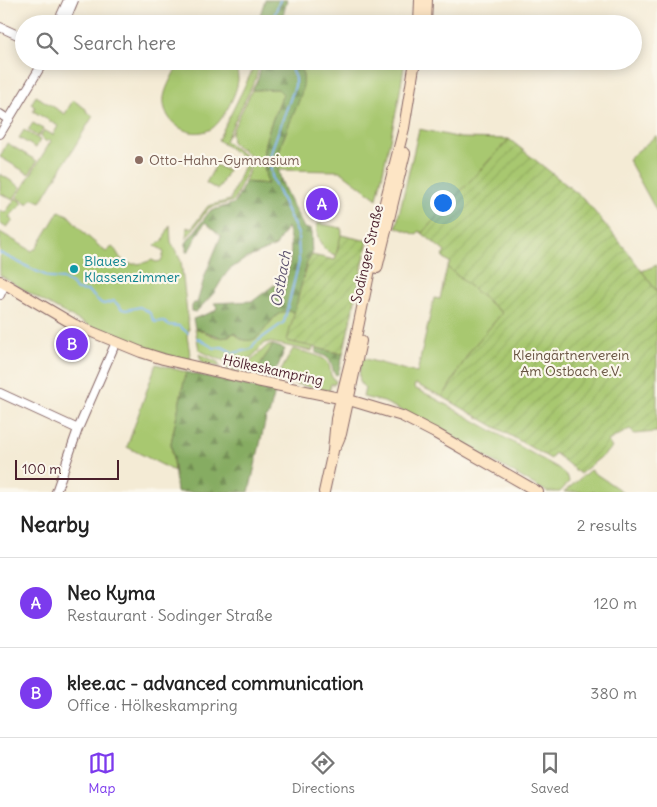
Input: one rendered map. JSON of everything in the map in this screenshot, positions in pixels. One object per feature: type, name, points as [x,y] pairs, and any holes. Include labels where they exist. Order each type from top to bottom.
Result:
[{"type":"main road","points":[[419,15],[420,0]]},
{"type":"main road","points":[[426,15],[427,0]]},
{"type":"main road","name":"Sodinger Straße","points":[[324,492],[334,451],[341,434],[355,342],[379,226],[404,128],[414,70]]},
{"type":"main road","name":"Sodinger Straße","points":[[345,399],[410,130],[420,70]]},
{"type":"main road","name":"Hölkeskampring","points":[[3,283],[62,318],[116,342],[163,359],[345,399],[396,414],[413,421],[538,492]]},
{"type":"street","points":[[61,15],[68,0]]},
{"type":"street","points":[[68,15],[74,0]]},
{"type":"street","points":[[0,27],[15,34]]},
{"type":"street","points":[[0,134],[39,70]]},
{"type":"street","points":[[0,114],[9,120]]},
{"type":"street","points":[[0,295],[3,283]]},
{"type":"street","points":[[56,492],[78,429],[116,342]]},
{"type":"street","points":[[0,393],[78,429]]},
{"type":"green space","points":[[265,0],[287,0],[283,15],[260,15]]},
{"type":"green space","points":[[176,70],[237,70],[238,77],[232,99],[224,114],[215,126],[202,132],[185,130],[171,121],[164,106],[165,92]]},
{"type":"green space","points":[[253,70],[258,70],[256,78],[225,141],[248,158],[249,166],[234,201],[209,208],[186,239],[187,227],[191,229],[208,206],[230,200],[246,160],[218,140]]},
{"type":"green space","points":[[260,70],[301,70],[303,74],[301,95],[283,140],[278,160],[278,169],[283,186],[304,228],[311,229],[312,257],[307,263],[295,312],[286,311],[279,314],[258,337],[244,340],[234,333],[223,338],[195,328],[193,319],[215,311],[217,307],[214,303],[253,301],[274,285],[284,289],[291,251],[287,227],[276,246],[245,259],[229,270],[214,293],[196,312],[192,311],[192,306],[194,303],[197,303],[205,275],[221,236],[205,222],[188,252],[186,252],[186,243],[210,211],[235,203],[245,182],[268,184],[265,172],[264,149],[270,127],[283,94],[278,89],[252,90]]},
{"type":"green space","points":[[301,70],[404,70],[377,199],[340,171],[279,170],[280,148],[302,90]]},
{"type":"green space","points":[[279,89],[283,94],[266,138],[264,149],[265,172],[269,184],[245,182],[252,162],[249,155],[232,143],[231,133],[252,90]]},
{"type":"green space","points":[[36,96],[65,114],[73,100],[93,116],[41,202],[32,198],[28,204],[17,197],[51,141],[49,139],[47,142],[40,137],[44,130],[53,135],[58,126],[33,111],[35,107],[31,104]]},
{"type":"green space","points":[[33,123],[43,129],[38,137],[28,130]]},
{"type":"green space","points":[[419,129],[461,138],[509,139],[422,233],[419,231],[417,235],[396,227]]},
{"type":"green space","points":[[24,130],[40,140],[36,148],[19,138]]},
{"type":"green space","points":[[657,135],[657,212],[628,159]]},
{"type":"green space","name":"Kleingärtnerverein Am Ostbach e.V.","points":[[509,139],[583,198],[628,252],[657,292],[657,432],[634,434],[630,429],[608,441],[612,448],[580,474],[555,453],[551,459],[443,397],[470,351],[502,313],[447,267],[450,263],[442,256],[445,252],[422,233]]},
{"type":"green space","points":[[7,143],[37,161],[29,174],[0,157]]},
{"type":"green space","points":[[216,165],[228,171],[218,190],[206,183]]},
{"type":"green space","points":[[0,174],[21,187],[13,200],[0,193]]},
{"type":"green space","points":[[16,198],[23,203],[9,217],[13,221],[6,227],[0,224],[0,210],[5,213]]},
{"type":"green space","points":[[59,211],[68,215],[86,235],[106,252],[112,247],[122,260],[130,264],[139,264],[152,260],[156,262],[161,261],[164,253],[155,246],[162,242],[170,225],[171,242],[181,261],[189,330],[187,336],[191,360],[180,359],[98,330],[58,310],[0,275],[0,232],[32,251],[36,249]]},
{"type":"green space","points":[[317,223],[341,228],[342,232],[336,255],[323,247],[318,238]]},
{"type":"green space","points":[[341,235],[368,241],[343,354],[287,341],[307,263],[312,255],[335,260]]},
{"type":"green space","points":[[657,265],[657,292],[642,271]]},
{"type":"green space","points":[[447,267],[502,313],[470,351],[443,397],[415,384],[414,388],[558,468],[568,477],[569,482],[560,492],[547,492],[423,421],[384,402],[363,397],[365,388],[360,382],[359,374],[362,358],[417,373],[434,298],[440,299]]},
{"type":"green space","points":[[288,310],[295,312],[287,341],[314,347],[312,351],[268,342],[261,346],[247,360],[233,362],[218,359],[199,350],[195,328],[216,337],[227,337],[234,333],[242,340],[270,323],[278,312]]},
{"type":"green space","points":[[268,345],[273,345],[260,364],[257,375],[225,368],[226,364],[238,365],[250,362]]},
{"type":"green space","points":[[273,345],[285,349],[278,366],[268,378],[257,375],[260,364]]},
{"type":"green space","points":[[316,348],[343,354],[338,374],[335,375],[328,358],[316,353]]},
{"type":"green space","points":[[293,349],[326,360],[331,375],[336,381],[335,384],[331,384],[329,391],[277,380]]},
{"type":"green space","points":[[199,354],[218,362],[220,367],[202,363]]},
{"type":"green space","points":[[156,364],[186,372],[171,443],[174,471],[127,447]]},
{"type":"green space","points":[[186,372],[275,392],[269,415],[266,418],[249,492],[177,492],[171,443]]},
{"type":"green space","points":[[590,470],[623,492],[564,492]]},
{"type":"waterway","name":"Ostbach","points":[[274,15],[280,0]]},
{"type":"waterway","name":"Ostbach","points":[[197,338],[214,348],[222,347],[234,353],[251,349],[255,343],[284,322],[299,262],[298,234],[273,180],[270,158],[295,86],[295,78],[292,70]]},
{"type":"waterway","name":"Ostbach","points":[[0,253],[52,278],[63,279],[77,290],[88,291],[101,303],[114,301],[122,309],[126,310],[140,307],[149,312],[155,322],[163,321],[168,325],[179,326],[188,333]]},
{"type":"place","name":"Otto-Hahn-Gymnasium","points":[[139,160]]},
{"type":"place","name":"Neo Kyma","points":[[322,204]]},
{"type":"place","name":"Blaues Klassenzimmer","points":[[74,269]]},
{"type":"place","name":"klee.ac - advanced communication","points":[[72,344]]}]
